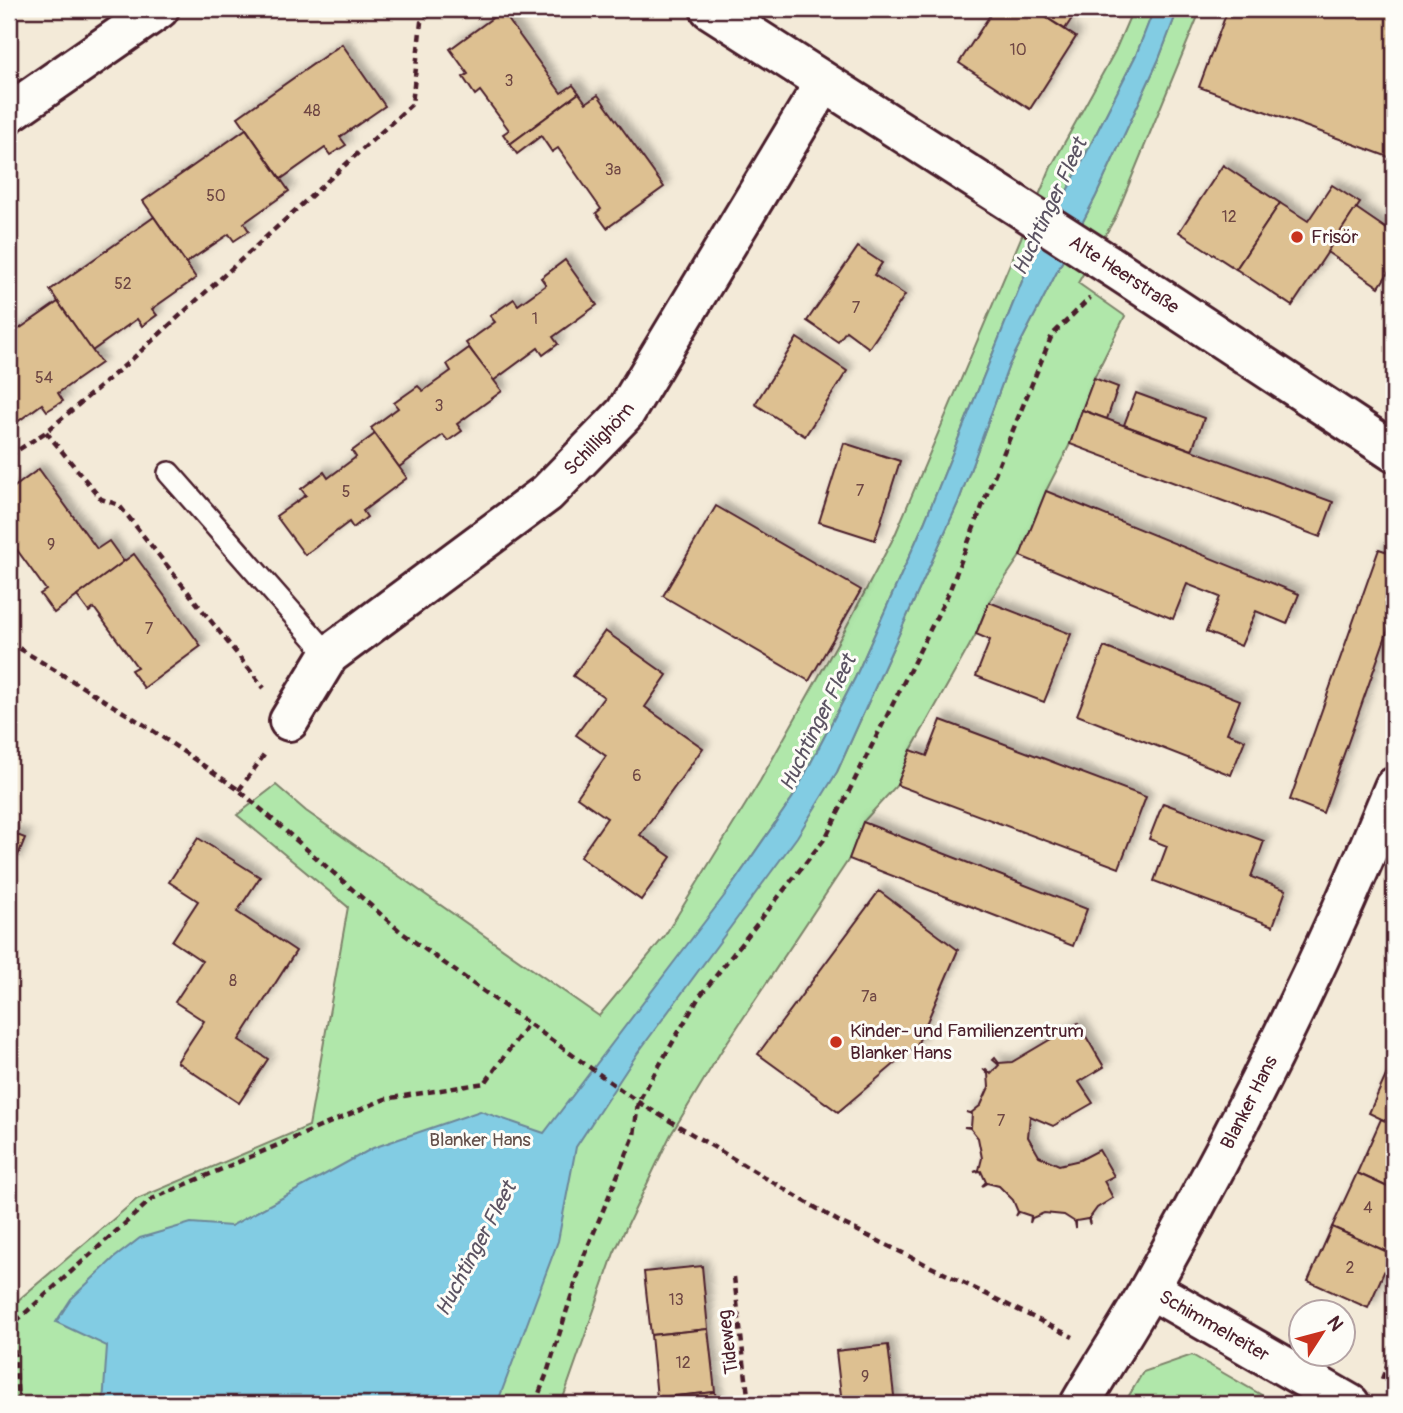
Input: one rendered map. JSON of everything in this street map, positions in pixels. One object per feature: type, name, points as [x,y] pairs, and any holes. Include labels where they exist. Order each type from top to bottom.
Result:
[{"type":"street","points":[[9,113],[159,9]]},
{"type":"street","name":"Alte Heerstraße","points":[[710,9],[1119,271],[1394,452]]},
{"type":"street","name":"Schillighörn","points":[[289,721],[330,655],[547,493],[625,413],[824,83]]},
{"type":"street","name":"Blanker Hans","points":[[1080,1404],[1150,1289],[1237,1129],[1306,990],[1394,787]]},
{"type":"street","name":"Schimmelreiter","points":[[1150,1289],[1350,1404]]},
{"type":"lane","points":[[169,473],[330,655]]},
{"type":"path","points":[[9,456],[46,432],[130,361],[412,104],[421,23],[436,9]]},
{"type":"path","points":[[535,1404],[584,1256],[634,1136],[638,1102],[699,996],[826,837],[949,593],[1052,335],[1119,271]]},
{"type":"path","points":[[46,432],[101,499],[119,505],[289,721]]},
{"type":"path","points":[[9,642],[146,726],[239,790],[401,932],[638,1102],[838,1221],[1070,1335],[1107,1357]]},
{"type":"path","points":[[18,1404],[13,1324],[152,1199],[384,1099],[485,1083],[528,1024]]},
{"type":"path","name":"Tideweg","points":[[734,1276],[749,1404]]},
{"type":"path","points":[[1381,1382],[1394,1348]]},
{"type":"green space","name":"Blanker Hans","points":[[1133,9],[1154,9],[1136,55],[1025,274],[925,521],[855,678],[793,797],[728,891],[837,772],[958,503],[1009,365],[1096,196],[1158,61],[1178,9],[1201,9],[1115,218],[1078,283],[1125,316],[1094,378],[1070,444],[1046,491],[1020,556],[989,602],[976,634],[911,750],[897,785],[863,822],[849,859],[720,1053],[670,1136],[614,1253],[561,1404],[9,1404],[9,1308],[137,1199],[309,1126],[348,907],[237,815],[276,785],[306,811],[599,1016],[664,937],[760,781],[895,535],[1051,167],[1115,51]]},
{"type":"green space","points":[[1192,1355],[1277,1404],[1124,1404],[1143,1372]]},
{"type":"water","name":"Blanker Hans","points":[[1154,9],[1178,9],[1158,61],[1096,196],[1009,365],[958,503],[837,772],[797,837],[637,1054],[576,1147],[558,1241],[497,1404],[103,1404],[107,1346],[56,1322],[71,1299],[114,1258],[140,1238],[191,1223],[231,1226],[373,1148],[480,1111],[544,1133],[728,891],[793,797],[855,678],[925,521],[1025,274],[1136,55]]},
{"type":"building","points":[[994,9],[1033,9],[1076,37],[1030,109],[959,63]]},
{"type":"building","points":[[1033,9],[1078,9],[1065,29]]},
{"type":"building","points":[[1228,9],[1394,9],[1394,159],[1199,87]]},
{"type":"building","points":[[502,11],[561,93],[573,85],[579,93],[510,144],[503,134],[509,130],[480,91],[475,95],[463,77],[468,74],[450,49]]},
{"type":"building","points":[[342,44],[385,106],[340,137],[346,145],[330,155],[325,148],[281,179],[238,117]]},
{"type":"building","points":[[579,93],[586,103],[598,95],[664,187],[607,228],[596,213],[601,209],[558,148],[552,152],[541,136],[517,154],[510,144]]},
{"type":"building","points":[[246,129],[289,191],[244,223],[249,231],[234,241],[229,234],[186,263],[143,201]]},
{"type":"building","points":[[1223,165],[1280,203],[1236,269],[1179,232]]},
{"type":"building","name":"Frisör","points":[[1332,185],[1360,203],[1292,306],[1236,269],[1280,203],[1308,221]]},
{"type":"building","points":[[1356,208],[1394,234],[1394,264],[1379,287],[1327,252]]},
{"type":"building","points":[[154,217],[196,278],[152,309],[157,315],[142,326],[137,319],[92,351],[50,290]]},
{"type":"building","points":[[858,247],[882,263],[874,275],[905,295],[869,348],[846,331],[838,342],[807,321]]},
{"type":"building","points":[[565,260],[597,305],[553,337],[558,344],[543,355],[538,348],[493,381],[466,343],[495,322],[490,316],[514,299],[518,305],[546,285],[541,278]]},
{"type":"building","points":[[58,302],[101,363],[58,393],[63,401],[47,411],[42,404],[9,428],[9,336]]},
{"type":"building","points":[[797,338],[847,371],[805,436],[755,404]]},
{"type":"building","points":[[469,348],[502,391],[457,424],[462,431],[448,441],[443,435],[399,467],[371,428],[398,408],[394,403],[418,386],[423,391],[451,371],[447,364]]},
{"type":"building","points":[[1094,378],[1118,387],[1107,419],[1082,410]]},
{"type":"building","points":[[1136,393],[1204,418],[1192,450],[1124,425]]},
{"type":"building","points":[[1082,410],[1333,502],[1320,537],[1070,444]]},
{"type":"building","points":[[375,434],[407,478],[363,511],[367,517],[353,528],[349,522],[305,555],[276,516],[306,495],[301,489],[324,472],[328,478],[356,457],[352,451]]},
{"type":"building","points":[[844,443],[900,461],[875,540],[819,522]]},
{"type":"building","points":[[39,469],[97,549],[109,541],[124,562],[54,613],[40,594],[46,590],[17,550],[12,554],[9,550],[9,491]]},
{"type":"building","points":[[1046,491],[1299,594],[1287,624],[1256,611],[1241,646],[1206,632],[1220,597],[1187,584],[1173,619],[1020,556]]},
{"type":"building","points":[[716,506],[861,590],[809,681],[663,596]]},
{"type":"building","points":[[1379,549],[1394,554],[1394,613],[1323,813],[1290,800]]},
{"type":"building","points":[[134,554],[201,646],[144,688],[131,670],[137,667],[94,608],[89,612],[77,596]]},
{"type":"building","points":[[989,602],[1071,634],[1044,702],[976,676],[990,640],[976,634]]},
{"type":"building","points":[[605,631],[667,675],[645,707],[703,748],[640,835],[671,857],[641,900],[580,857],[607,818],[577,797],[606,756],[576,735],[604,697],[573,676]]},
{"type":"building","points":[[1104,647],[1240,700],[1227,733],[1245,740],[1231,775],[1077,715]]},
{"type":"building","points":[[941,720],[1146,797],[1119,868],[897,785],[911,750],[927,756]]},
{"type":"building","points":[[1163,803],[1264,841],[1251,877],[1286,890],[1273,926],[1154,881],[1167,846],[1149,839]]},
{"type":"building","points":[[863,822],[1087,909],[1073,946],[849,859]]},
{"type":"building","points":[[9,832],[25,838],[15,863],[9,861]]},
{"type":"building","points":[[198,838],[260,877],[237,912],[296,951],[239,1040],[268,1059],[239,1103],[177,1062],[204,1021],[175,1002],[202,961],[172,941],[198,901],[169,882]]},
{"type":"building","points":[[879,891],[958,950],[917,1045],[838,1112],[758,1054]]},
{"type":"building","points":[[1078,1023],[1104,1067],[1079,1082],[1093,1103],[1053,1126],[1030,1116],[1028,1137],[1039,1156],[1059,1165],[1080,1160],[1099,1150],[1114,1176],[1104,1181],[1113,1198],[1097,1208],[1089,1219],[1090,1225],[1088,1219],[1076,1221],[1076,1228],[1075,1222],[1064,1215],[1044,1213],[1032,1218],[1030,1223],[1031,1216],[1019,1212],[1016,1216],[1018,1212],[1013,1200],[999,1186],[987,1183],[982,1186],[986,1182],[981,1171],[974,1172],[979,1170],[982,1158],[978,1138],[970,1128],[964,1127],[971,1127],[972,1114],[966,1112],[971,1113],[981,1105],[989,1087],[988,1074],[984,1070],[991,1074],[999,1065],[993,1060],[995,1058],[999,1063],[1012,1062]]},
{"type":"building","points":[[1394,1061],[1394,1125],[1369,1113]]},
{"type":"building","points":[[1381,1119],[1394,1125],[1394,1190],[1357,1173]]},
{"type":"building","points":[[1357,1173],[1394,1190],[1392,1254],[1332,1227]]},
{"type":"building","points":[[1332,1227],[1392,1254],[1368,1308],[1358,1304],[1358,1298],[1346,1298],[1308,1281]]},
{"type":"building","points":[[702,1266],[708,1329],[651,1335],[644,1272]]},
{"type":"building","points":[[708,1329],[715,1392],[657,1398],[651,1335]]},
{"type":"building","points":[[888,1345],[895,1404],[842,1404],[836,1351]]},
{"type":"building","points":[[715,1392],[716,1404],[658,1404],[657,1398]]},
{"type":"place","name":"Frisör","points":[[1297,237]]},
{"type":"place","name":"Kinder- und Familienzentrum Blanker Hans","points":[[836,1042]]},
{"type":"water label","name":"Huchtinger Fleet","points":[[1050,207]]},
{"type":"water label","name":"Huchtinger Fleet","points":[[818,723]]},
{"type":"water label","name":"Huchtinger Fleet","points":[[476,1249]]}]
